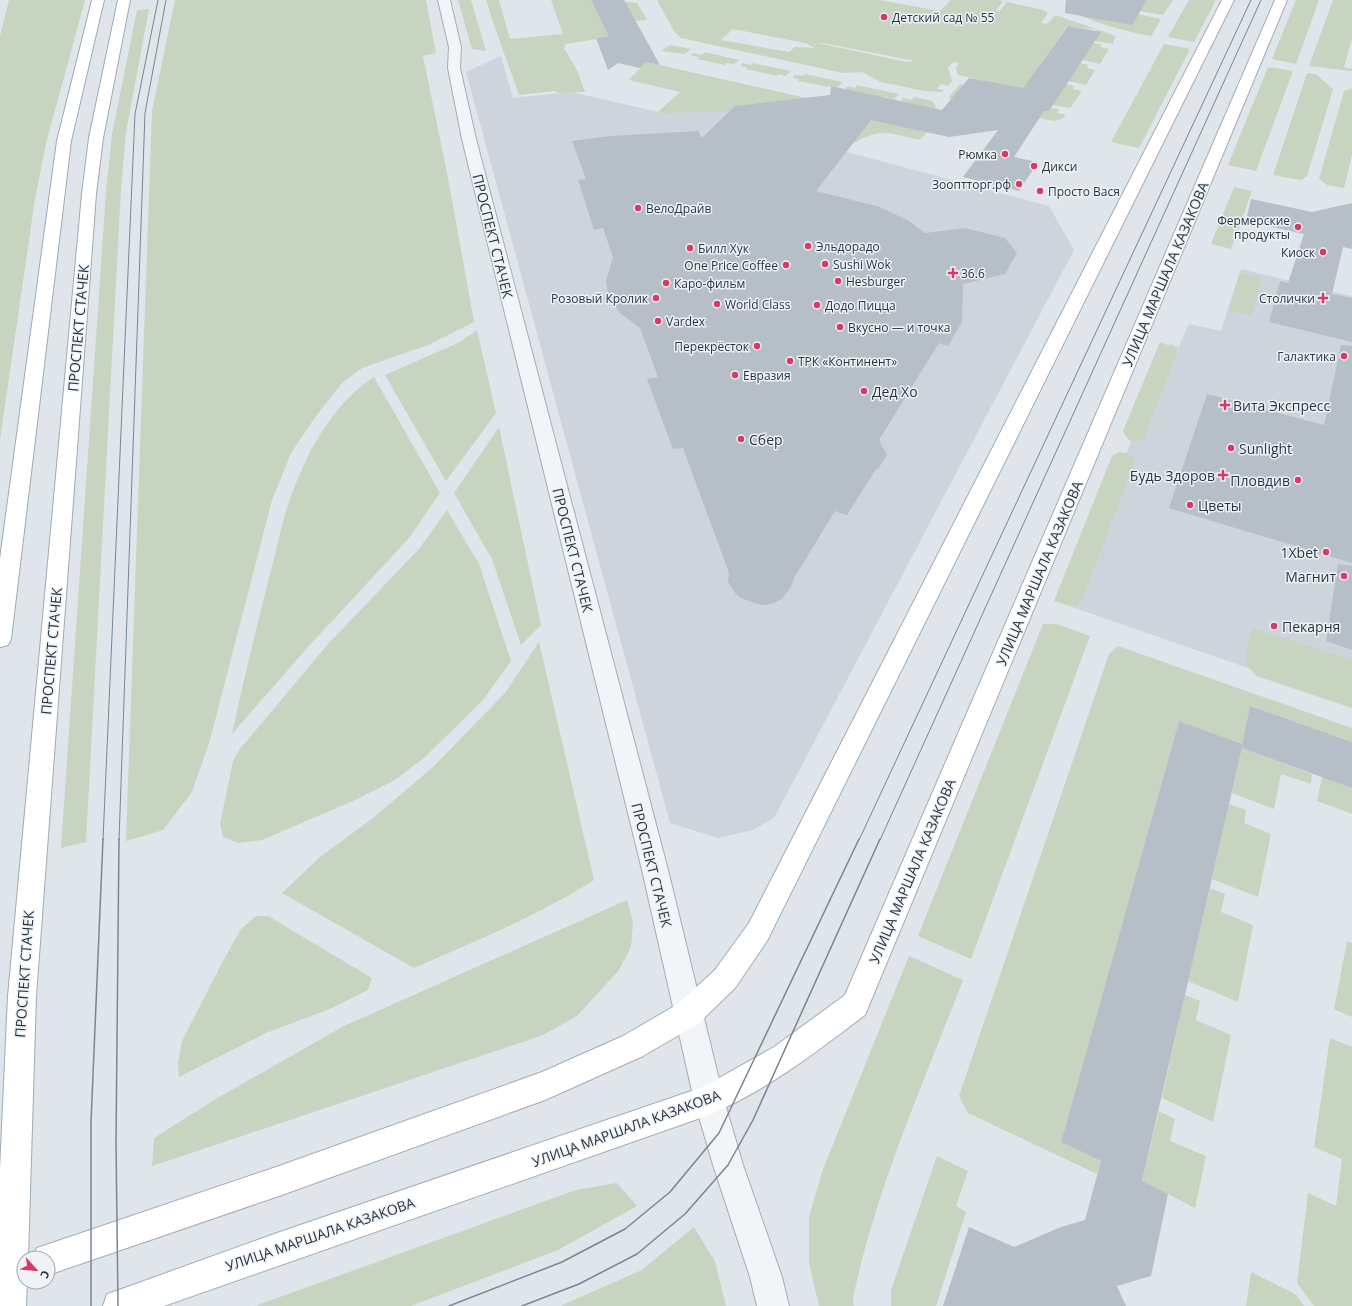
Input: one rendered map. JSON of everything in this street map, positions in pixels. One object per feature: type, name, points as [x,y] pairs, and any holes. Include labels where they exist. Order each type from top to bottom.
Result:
[{"type":"street","points":[[0,639],[64,141],[98,0]]},
{"type":"street","name":"ПРОСПЕКТ СТАЧЕК","points":[[10,1306],[22,996],[89,194],[96,138],[124,0]]},
{"type":"street","name":"ПРОСПЕКТ СТАЧЕК","points":[[444,0],[456,47],[454,68],[469,139],[653,862],[709,1100],[773,1306]]},
{"type":"street","points":[[56,1256],[279,1181],[545,1085],[633,1046],[688,1014],[725,979],[758,932],[1228,0]]},
{"type":"street","name":"УЛИЦА МАРШАЛА КАЗАКОВА","points":[[119,1306],[277,1248],[709,1100],[742,1085],[778,1063],[855,1005],[1281,0]]},
{"type":"shaded area","points":[[501,56],[513,98],[571,92],[667,114],[687,112],[729,112],[847,152],[1049,206],[1074,250],[774,818],[753,830],[718,838],[670,823],[466,72]]},
{"type":"shaded area","points":[[1241,269],[1352,296],[1352,704],[1066,605],[1170,344],[1179,347],[1189,324],[1221,331]]},
{"type":"green space","points":[[9,0],[85,0],[46,143],[35,199],[0,440],[0,36]]},
{"type":"green space","points":[[175,0],[426,0],[436,53],[423,56],[448,178],[474,322],[428,345],[362,368],[342,383],[316,416],[291,453],[272,500],[210,740],[192,792],[163,830],[126,841],[152,111]]},
{"type":"green space","points":[[458,0],[471,0],[486,51],[472,49]]},
{"type":"green space","points":[[486,0],[499,0],[510,39],[563,34],[551,0],[591,0],[609,37],[566,44],[564,48],[578,72],[585,92],[558,93],[555,91],[519,95]]},
{"type":"green space","points":[[657,0],[879,0],[940,11],[951,0],[999,0],[1003,1],[996,10],[999,12],[1007,2],[1043,10],[1048,13],[1041,23],[1047,24],[1054,16],[1058,16],[1113,35],[1115,37],[1113,44],[1095,41],[1093,37],[1097,30],[1067,26],[1007,111],[950,99],[949,97],[960,84],[981,88],[986,81],[958,75],[956,68],[959,63],[953,62],[948,68],[952,81],[948,86],[941,84],[937,89],[944,90],[942,92],[924,91],[881,82],[862,72],[843,73],[681,38],[674,31]],"holes":[[[733,29],[805,43],[815,48],[795,47],[789,52],[721,40]],[[818,43],[823,43],[915,61],[906,62]]]},
{"type":"green space","points":[[1069,0],[1161,19],[1151,36],[1140,34],[1118,29],[1076,14],[1066,9],[1065,5]]},
{"type":"green space","points":[[1147,0],[1173,0],[1163,15],[1140,11]]},
{"type":"green space","points":[[1189,0],[1216,0],[1194,42],[1168,37]]},
{"type":"green space","points":[[1296,0],[1319,0],[1296,64],[1272,59]]},
{"type":"green space","points":[[1333,0],[1352,0],[1352,39],[1344,67],[1352,69],[1352,71],[1309,66]]},
{"type":"green space","points":[[625,2],[637,3],[647,20],[635,21]]},
{"type":"green space","points":[[149,9],[126,132],[121,189],[86,842],[61,848],[106,192],[112,134],[137,10]]},
{"type":"green space","points":[[1094,43],[1101,44],[1100,47],[1109,49],[1100,64],[1082,60]]},
{"type":"green space","points":[[1164,44],[1190,49],[1139,148],[1111,142]]},
{"type":"green space","points":[[670,45],[691,49],[685,54],[661,51]]},
{"type":"green space","points":[[705,52],[739,60],[734,64],[727,63],[725,65],[697,59],[699,57],[690,55],[693,53],[702,55]]},
{"type":"green space","points":[[646,62],[923,124],[918,130],[927,132],[920,140],[901,135],[879,133],[852,144],[729,112],[687,112],[667,114],[658,112],[680,92],[629,80]]},
{"type":"green space","points":[[743,63],[751,65],[753,63],[791,71],[785,76],[778,74],[777,76],[746,69],[748,68],[740,66]]},
{"type":"green space","points":[[1080,63],[1088,65],[1087,68],[1095,70],[1086,85],[1068,81]]},
{"type":"green space","points":[[1268,67],[1293,71],[1256,171],[1228,165]]},
{"type":"green space","points":[[1307,73],[1316,74],[1333,89],[1307,176],[1301,180],[1273,175]]},
{"type":"green space","points":[[805,74],[843,82],[838,87],[829,87],[798,81],[799,79],[793,78],[795,75],[803,76]]},
{"type":"green space","points":[[1066,84],[1074,86],[1073,89],[1082,91],[1070,108],[1053,105]]},
{"type":"green space","points":[[857,85],[899,94],[894,99],[885,97],[883,99],[845,89],[847,86],[855,88]]},
{"type":"green space","points":[[1352,88],[1352,155],[1344,188],[1327,185],[1319,179],[1344,91]]},
{"type":"green space","points":[[914,97],[932,101],[936,106],[933,110],[901,101],[903,98],[912,100]]},
{"type":"green space","points":[[1051,108],[1059,109],[1057,113],[1066,115],[1060,120],[1039,118],[1044,111],[1048,111]]},
{"type":"green space","points":[[1234,187],[1252,191],[1231,249],[1211,244]]},
{"type":"green space","points":[[1240,273],[1262,278],[1251,316],[1228,310]]},
{"type":"green space","points":[[477,330],[496,413],[446,481],[385,375],[460,342]]},
{"type":"green space","points":[[1160,342],[1175,348],[1177,353],[1144,438],[1137,441],[1132,441],[1127,438],[1123,431]]},
{"type":"green space","points":[[374,377],[440,493],[409,538],[308,647],[232,734],[280,532],[288,505],[302,469],[332,417],[345,402]]},
{"type":"green space","points":[[499,427],[541,625],[521,645],[492,559],[454,493]]},
{"type":"green space","points":[[1119,452],[1129,454],[1135,462],[1081,602],[1077,606],[1066,605],[1054,601],[1112,456]]},
{"type":"green space","points":[[447,510],[479,564],[511,661],[483,700],[425,757],[395,780],[353,801],[262,840],[238,843],[223,837],[220,824],[233,761],[239,750],[328,644],[419,549]]},
{"type":"green space","points":[[1043,624],[1057,624],[1090,636],[971,959],[918,936]]},
{"type":"green space","points":[[1253,628],[1352,660],[1352,708],[1257,676],[1251,670],[1246,660],[1247,649]]},
{"type":"green space","points":[[539,642],[594,880],[529,917],[414,968],[282,893],[320,857],[373,818],[433,767],[505,693]]},
{"type":"green space","points":[[1118,646],[1352,728],[1352,742],[1250,706],[1242,744],[1179,721],[1061,1142],[1101,1161],[1097,1174],[968,1113],[959,1096],[1109,654]]},
{"type":"green space","points":[[1242,748],[1312,774],[1311,784],[1281,774],[1274,809],[1232,793]]},
{"type":"green space","points":[[1322,777],[1352,788],[1352,814],[1317,801]]},
{"type":"green space","points":[[1229,804],[1246,810],[1244,823],[1271,834],[1258,897],[1212,879]]},
{"type":"green space","points":[[1210,888],[1225,894],[1221,912],[1253,925],[1238,1002],[1188,981]]},
{"type":"green space","points":[[627,900],[633,923],[631,947],[619,970],[577,1016],[541,1036],[152,1166],[154,1138],[214,1100],[344,1026]]},
{"type":"green space","points":[[256,916],[268,916],[372,978],[368,990],[330,1009],[266,1033],[179,1077],[178,1063],[182,1041],[241,929]]},
{"type":"green space","points":[[1347,941],[1352,943],[1352,1017],[1334,1009]]},
{"type":"green space","points":[[909,956],[963,980],[887,1177],[863,1257],[853,1298],[854,1306],[819,1306],[809,1262],[809,1217],[822,1172]]},
{"type":"green space","points":[[1185,995],[1200,1001],[1196,1020],[1231,1035],[1213,1122],[1162,1098]]},
{"type":"green space","points":[[1330,1038],[1352,1047],[1352,1306],[1314,1306],[1297,1283],[1308,1193],[1336,1206],[1342,1159],[1314,1147]]},
{"type":"green space","points":[[1159,1111],[1175,1119],[1170,1141],[1206,1156],[1195,1208],[1142,1181]]},
{"type":"green space","points":[[937,1156],[968,1171],[956,1206],[966,1212],[936,1306],[891,1306],[891,1290]]},
{"type":"green space","points":[[617,1183],[637,1206],[558,1250],[411,1306],[255,1306],[576,1190]]},
{"type":"green space","points":[[694,1227],[715,1262],[726,1306],[560,1306],[642,1270]]},
{"type":"green space","points":[[1251,1272],[1295,1294],[1304,1306],[1246,1306]]},
{"type":"building","points":[[591,0],[624,0],[660,65],[646,62],[640,68],[618,63],[608,70],[596,38],[609,37]]},
{"type":"building","points":[[1066,0],[1147,0],[1132,25],[1065,13]]},
{"type":"building","name":"ТРК «Континент»","points":[[1068,26],[1101,32],[1049,111],[1044,111],[1014,157],[1038,162],[1019,191],[963,177],[998,130],[949,137],[871,120],[816,191],[880,207],[909,221],[925,233],[965,228],[1005,238],[1017,253],[1005,274],[963,284],[962,322],[948,346],[939,343],[879,440],[887,455],[878,469],[876,469],[847,515],[835,511],[794,578],[791,587],[782,599],[766,605],[757,604],[741,598],[736,594],[728,582],[729,573],[683,448],[673,449],[647,379],[658,377],[640,328],[620,313],[612,303],[608,293],[606,281],[613,257],[603,228],[594,230],[578,180],[586,179],[572,141],[610,136],[698,131],[702,138],[735,106],[830,95],[831,86],[942,110],[969,78],[1023,88]]},
{"type":"building","points":[[1251,199],[1312,212],[1352,203],[1352,249],[1343,247],[1332,294],[1352,298],[1352,342],[1269,322],[1280,281],[1288,283],[1304,234],[1246,221]]},
{"type":"building","points":[[1341,345],[1352,346],[1352,563],[1169,508],[1207,394],[1324,425]]},
{"type":"building","points":[[1338,564],[1352,566],[1352,650],[1326,641]]},
{"type":"building","points":[[1250,706],[1352,742],[1352,788],[1242,748],[1142,1181],[1168,1194],[1151,1276],[1117,1286],[1126,1306],[943,1306],[969,1227],[1014,1247],[1061,1227],[1085,1220],[1101,1161],[1061,1142],[1179,721],[1242,744]]},
{"type":"tram line","points":[[103,840],[135,114],[158,0]]},
{"type":"tram line","points":[[119,840],[145,113],[166,0]]},
{"type":"tram line","points":[[859,840],[1251,0]]},
{"type":"tram line","points":[[880,840],[1261,0]]},
{"type":"tram line","points":[[91,1306],[91,1122],[103,839]]},
{"type":"tram line","points":[[118,1306],[116,1142],[119,839]]},
{"type":"tram line","points":[[449,1306],[562,1262],[625,1229],[670,1192],[719,1133],[859,839]]},
{"type":"tram line","points":[[522,1306],[579,1284],[637,1254],[685,1214],[728,1165],[753,1120],[880,839]]},
{"type":"place","name":"Детский сад № 55","points":[[884,17]]},
{"type":"place","name":"Рюмка","points":[[1005,154]]},
{"type":"place","name":"Дикси","points":[[1034,166]]},
{"type":"place","name":"Зооптторг.рф","points":[[1019,184]]},
{"type":"place","name":"Просто Вася","points":[[1040,191]]},
{"type":"place","name":"ВелоДрайв","points":[[638,208]]},
{"type":"place","name":"Фермерские продукты","points":[[1298,227]]},
{"type":"place","name":"Эльдорадо","points":[[808,246]]},
{"type":"place","name":"Билл Хук","points":[[690,248]]},
{"type":"place","name":"Киоск","points":[[1323,252]]},
{"type":"place","name":"Sushi Wok","points":[[825,264]]},
{"type":"place","name":"One Price Coffee","points":[[786,265]]},
{"type":"place","name":"36.6","points":[[953,273]]},
{"type":"place","name":"Hesburger","points":[[838,281]]},
{"type":"place","name":"Каро-фильм","points":[[666,283]]},
{"type":"place","name":"Розовый Кролик","points":[[656,298]]},
{"type":"place","name":"Столички","points":[[1323,298]]},
{"type":"place","name":"World Class","points":[[717,304]]},
{"type":"place","name":"Додо Пицца","points":[[817,305]]},
{"type":"place","name":"Vardex","points":[[658,321]]},
{"type":"place","name":"Вкусно — и точка","points":[[840,327]]},
{"type":"place","name":"Перекрёсток","points":[[757,346]]},
{"type":"place","name":"Галактика","points":[[1344,356]]},
{"type":"place","name":"ТРК «Континент»","points":[[790,361]]},
{"type":"place","name":"Евразия","points":[[735,375]]},
{"type":"place","name":"Дед Хо","points":[[864,391]]},
{"type":"place","name":"Вита Экспресс","points":[[1225,405]]},
{"type":"place","name":"Сбер","points":[[741,439]]},
{"type":"place","name":"Sunlight","points":[[1231,448]]},
{"type":"place","name":"Будь Здоров","points":[[1223,475]]},
{"type":"place","name":"Пловдив","points":[[1298,480]]},
{"type":"place","name":"Цветы","points":[[1190,505]]},
{"type":"place","name":"1Хbet","points":[[1326,552]]},
{"type":"place","name":"Магнит","points":[[1344,576]]},
{"type":"place","name":"Пекарня","points":[[1274,626]]}]
